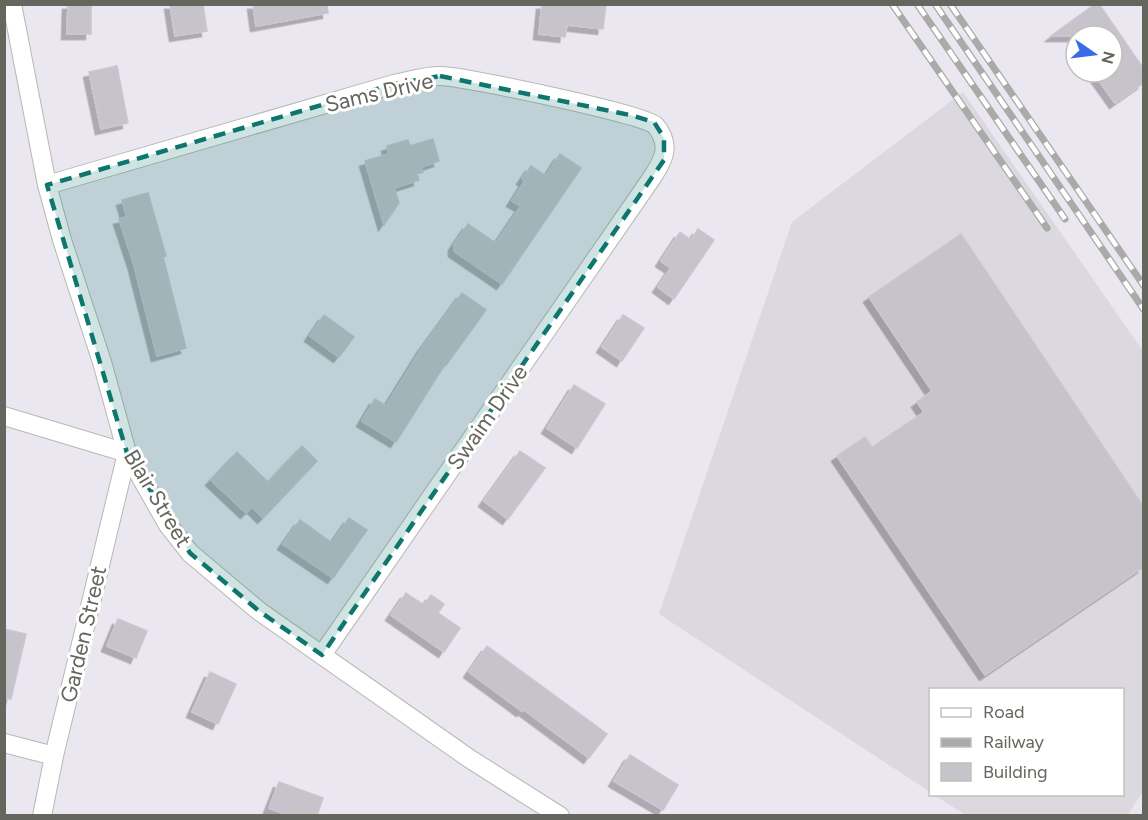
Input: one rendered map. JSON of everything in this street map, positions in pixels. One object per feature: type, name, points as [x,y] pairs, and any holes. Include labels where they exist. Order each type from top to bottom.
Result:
[{"type":"street","name":"Blair Street","points":[[12,4],[47,185],[62,240],[102,362],[128,453],[168,525],[190,553],[259,611],[470,759],[560,816]]},
{"type":"street","name":"Sams Drive","points":[[47,185],[394,84],[440,76],[504,86],[654,122],[664,138],[664,160],[651,179]]},
{"type":"street","name":"Swaim Drive","points":[[322,655],[651,179]]},
{"type":"street","points":[[4,416],[128,453]]},
{"type":"street","name":"Garden Street","points":[[42,816],[54,756],[128,453]]},
{"type":"street","points":[[4,743],[54,756]]},
{"type":"highlighted area","points":[[440,76],[630,115],[654,122],[664,138],[664,160],[322,655],[259,611],[190,553],[127,453],[47,185],[394,84]]},
{"type":"shaded area","points":[[963,92],[1143,351],[1144,790],[1127,816],[966,815],[936,796],[1124,796],[1124,688],[929,688],[929,791],[659,614],[792,222]]},
{"type":"building","points":[[68,4],[91,4],[91,34],[67,34]]},
{"type":"building","points":[[170,4],[203,4],[207,31],[175,36]]},
{"type":"building","points":[[253,4],[327,4],[328,13],[256,26]]},
{"type":"building","points":[[542,4],[606,4],[603,29],[567,25],[565,37],[539,34]]},
{"type":"building","points":[[1095,4],[1099,4],[1113,24],[1068,24]]},
{"type":"building","points":[[1064,27],[1064,36],[1051,36]]},
{"type":"building","points":[[1124,40],[1143,68],[1143,83],[1115,103],[1102,84],[1124,84]]},
{"type":"building","points":[[117,66],[128,123],[101,129],[89,72]]},
{"type":"building","points":[[433,139],[439,161],[421,167],[423,172],[417,174],[419,180],[394,188],[399,203],[384,225],[365,161],[389,154],[387,146],[408,140],[410,146]]},
{"type":"building","points":[[560,154],[581,168],[502,284],[454,251],[454,245],[468,224],[496,243],[521,206],[512,201],[525,181],[522,179],[531,166],[546,176]]},
{"type":"building","points":[[148,193],[166,256],[163,257],[186,348],[157,356],[134,265],[119,219],[127,217],[122,200]]},
{"type":"building","points":[[698,229],[714,240],[674,299],[658,287],[671,268],[661,261],[680,232],[691,240]]},
{"type":"building","points":[[961,234],[1143,506],[1143,567],[985,675],[837,456],[865,437],[872,447],[924,412],[917,402],[932,391],[869,297]]},
{"type":"building","points":[[462,293],[486,310],[445,364],[396,442],[362,421],[375,399],[386,406],[422,348]]},
{"type":"building","points":[[324,315],[354,337],[339,357],[310,336]]},
{"type":"building","points":[[623,315],[644,328],[622,361],[602,347]]},
{"type":"building","points":[[574,385],[605,404],[577,448],[547,428]]},
{"type":"building","points":[[302,446],[317,461],[263,518],[252,507],[246,513],[211,480],[237,452],[268,482]]},
{"type":"building","points":[[520,451],[545,468],[508,519],[484,501]]},
{"type":"building","points":[[349,518],[367,530],[333,578],[283,544],[300,520],[332,543]]},
{"type":"building","points":[[406,593],[424,605],[431,595],[444,604],[438,613],[460,628],[444,652],[391,615]]},
{"type":"building","points":[[118,619],[147,631],[136,658],[107,646]]},
{"type":"building","points":[[4,629],[26,634],[11,699],[4,698]]},
{"type":"building","points":[[487,646],[607,734],[589,758],[469,672]]},
{"type":"building","points":[[210,672],[236,684],[218,724],[192,712]]},
{"type":"building","points":[[630,755],[678,785],[663,810],[614,781]]},
{"type":"building","points":[[279,782],[323,798],[317,816],[291,816],[269,808]]},
{"type":"railway","points":[[892,4],[1047,228]]},
{"type":"railway","points":[[917,4],[1065,219]]},
{"type":"railway","points":[[935,4],[1144,310]]},
{"type":"railway","points":[[950,4],[1144,286]]}]
